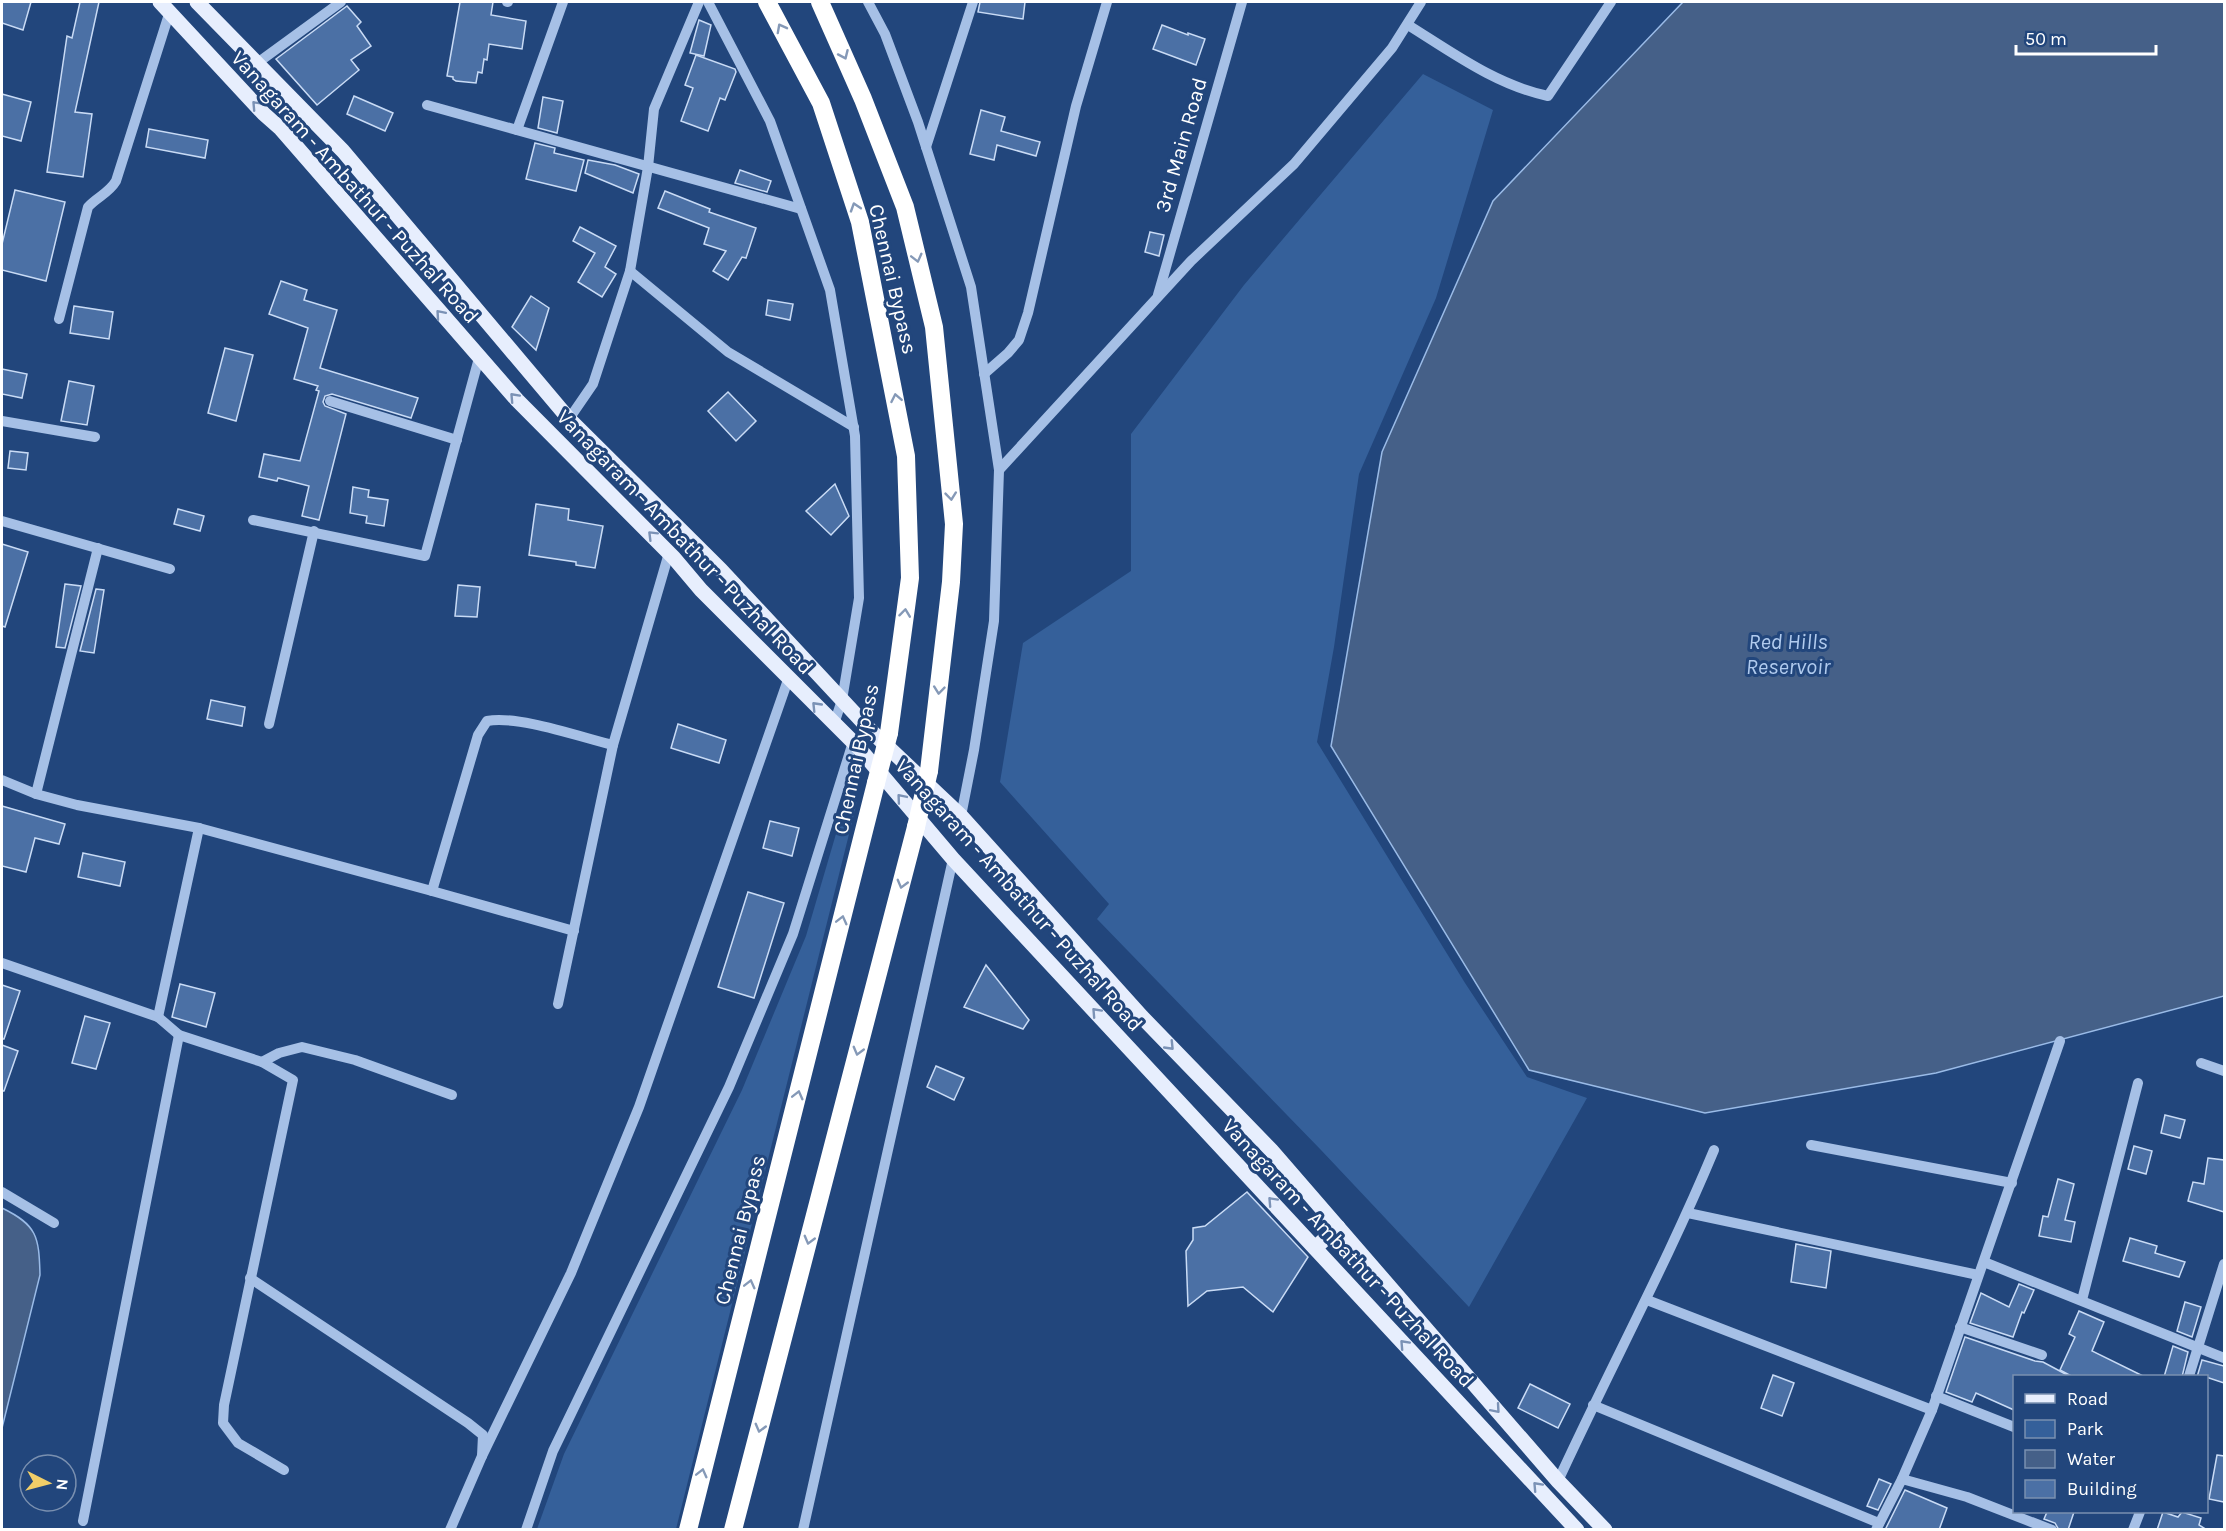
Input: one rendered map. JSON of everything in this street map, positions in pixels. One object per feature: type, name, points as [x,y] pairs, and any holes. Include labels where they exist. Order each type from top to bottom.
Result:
[{"type":"highway","name":"Chennai Bypass","points":[[688,1530],[889,733],[910,578],[906,456],[860,222],[820,104],[767,2]]},
{"type":"highway","name":"Chennai Bypass","points":[[733,1530],[904,878],[932,760],[951,582],[953,536],[934,327],[905,207],[863,99],[820,2]]},
{"type":"main road","points":[[197,2],[343,151],[569,419],[722,570],[872,732],[961,816],[1142,1017],[1271,1150],[1558,1481],[1605,1530]]},
{"type":"main road","name":"Vanagaram - Ambathur - Puzhal Road","points":[[165,7],[264,114],[281,129],[517,400],[669,553],[700,590],[853,742],[953,859],[1577,1530]]},
{"type":"main road","points":[[1315,1248],[1338,1227]]},
{"type":"street","points":[[256,64],[341,2]]},
{"type":"street","points":[[517,130],[563,2]]},
{"type":"street","points":[[569,419],[593,384],[630,271],[648,166],[654,109],[699,2]]},
{"type":"street","points":[[708,2],[771,121],[830,290],[854,427],[859,598],[842,700],[834,724]]},
{"type":"street","points":[[868,2],[885,34],[926,147],[971,287],[999,470],[994,621],[974,750],[961,816]]},
{"type":"street","points":[[926,147],[973,2]]},
{"type":"street","points":[[984,374],[1019,340],[1028,313],[1076,106],[1107,2]]},
{"type":"street","name":"3rd Main Road","points":[[1156,299],[1242,2]]},
{"type":"street","points":[[999,470],[1191,261],[1294,164],[1392,48],[1421,2]]},
{"type":"street","points":[[1408,25],[1491,77],[1525,91],[1548,96],[1611,2]]},
{"type":"street","points":[[59,319],[88,207],[94,200],[112,189],[116,182],[165,7]]},
{"type":"street","points":[[427,105],[801,209]]},
{"type":"street","points":[[630,271],[728,352],[854,427]]},
{"type":"street","points":[[253,520],[425,556],[479,358]]},
{"type":"street","points":[[330,401],[457,440]]},
{"type":"street","points":[[2,421],[95,437]]},
{"type":"street","points":[[2,521],[170,569]]},
{"type":"street","points":[[269,724],[314,531]]},
{"type":"street","points":[[36,794],[98,548]]},
{"type":"street","points":[[558,1004],[613,745],[669,553]]},
{"type":"street","points":[[450,1530],[482,1456],[571,1273],[639,1107],[789,677]]},
{"type":"street","points":[[432,891],[478,735],[487,721],[499,719],[516,721],[613,745]]},
{"type":"street","points":[[526,1530],[554,1451],[729,1087],[793,934],[853,742]]},
{"type":"street","points":[[2,780],[36,794],[77,806],[199,828],[574,931]]},
{"type":"street","points":[[158,1017],[199,828]]},
{"type":"street","points":[[803,1530],[953,859]]},
{"type":"street","points":[[2,963],[158,1017],[179,1035],[262,1062],[293,1080],[291,1100],[250,1278],[224,1405],[223,1423],[238,1443],[284,1470]]},
{"type":"street","points":[[83,1521],[179,1035]]},
{"type":"street","points":[[1593,1405],[1877,1526],[1902,1479],[1932,1410],[2060,1041]]},
{"type":"street","points":[[262,1062],[279,1053],[302,1047],[355,1060],[452,1095]]},
{"type":"street","points":[[2201,1063],[2224,1071]]},
{"type":"street","points":[[2082,1300],[2138,1083]]},
{"type":"street","points":[[1811,1144],[2012,1183]]},
{"type":"street","points":[[1558,1481],[1593,1405],[1647,1300],[1688,1213],[1714,1150]]},
{"type":"street","points":[[2,1192],[54,1223]]},
{"type":"street","points":[[1688,1213],[1978,1275]]},
{"type":"street","points":[[1984,1262],[2224,1358]]},
{"type":"street","points":[[2190,1375],[2224,1264]]},
{"type":"street","points":[[250,1278],[468,1422],[483,1435],[482,1456]]},
{"type":"street","points":[[1647,1300],[1932,1410]]},
{"type":"street","points":[[1960,1327],[2042,1355]]},
{"type":"street","points":[[1936,1396],[2013,1427]]},
{"type":"street","points":[[1902,1479],[1967,1497],[2051,1529]]},
{"type":"street","points":[[2133,1530],[2140,1513]]},
{"type":"green space","points":[[1423,74],[1493,110],[1436,298],[1359,474],[1334,647],[1317,742],[1465,983],[1527,1077],[1587,1098],[1469,1307],[1321,1150],[1097,919],[1109,904],[1000,782],[1023,643],[1131,571],[1131,434],[1244,285]]},
{"type":"green space","points":[[857,802],[676,1529],[537,1529],[564,1454],[742,1090],[806,936],[843,810]]},
{"type":"water","name":"Red Hills Reservoir","points":[[1683,2],[2224,2],[2224,996],[1936,1073],[1705,1113],[1529,1070],[1331,746],[1382,452],[1493,201]]},
{"type":"water","points":[[2,1208],[23,1220],[34,1233],[39,1250],[40,1275],[2,1428]]},
{"type":"building","points":[[2,2],[31,2],[23,30],[2,23]]},
{"type":"building","points":[[80,2],[99,2],[75,112],[92,114],[83,177],[47,172],[67,36],[72,38]]},
{"type":"building","points":[[460,2],[493,2],[491,15],[526,21],[522,49],[489,44],[487,60],[484,59],[482,73],[478,72],[476,83],[456,81],[453,77],[447,76]]},
{"type":"building","points":[[980,2],[1025,2],[1023,19],[978,12]]},
{"type":"building","points":[[347,6],[361,22],[357,26],[371,46],[351,60],[359,70],[317,105],[276,59]]},
{"type":"building","points":[[699,20],[711,25],[704,56],[690,53]]},
{"type":"building","points":[[1162,25],[1205,39],[1196,65],[1153,49]]},
{"type":"building","points":[[696,55],[735,69],[736,72],[725,100],[720,98],[708,131],[681,121],[693,88],[685,85]]},
{"type":"building","points":[[2,94],[31,102],[21,141],[2,136]]},
{"type":"building","points":[[354,96],[393,113],[385,131],[347,114]]},
{"type":"building","points":[[543,97],[563,101],[557,133],[538,128]]},
{"type":"building","points":[[981,110],[1005,117],[1001,131],[1040,142],[1036,156],[997,145],[994,160],[970,154]]},
{"type":"building","points":[[149,129],[208,140],[205,158],[146,147]]},
{"type":"building","points":[[535,143],[555,148],[554,153],[584,160],[576,191],[526,179]]},
{"type":"building","points":[[588,160],[615,165],[639,174],[633,193],[585,173]]},
{"type":"building","points":[[740,170],[771,181],[767,192],[735,183]]},
{"type":"building","points":[[15,190],[65,202],[46,281],[2,270],[2,244]]},
{"type":"building","points":[[665,191],[710,209],[709,212],[756,228],[746,258],[742,257],[728,280],[713,271],[726,251],[704,244],[709,228],[658,208]]},
{"type":"building","points":[[580,227],[616,246],[605,267],[616,274],[602,297],[578,282],[595,253],[573,241]]},
{"type":"building","points":[[1150,232],[1164,235],[1159,256],[1145,252]]},
{"type":"building","points":[[281,281],[307,290],[304,300],[337,310],[320,368],[418,398],[411,418],[332,394],[325,396],[323,402],[325,406],[346,414],[319,520],[302,516],[309,486],[278,478],[277,481],[259,477],[264,454],[300,461],[319,391],[316,390],[318,386],[294,379],[308,328],[269,314]]},
{"type":"building","points":[[531,296],[549,308],[536,350],[512,327]]},
{"type":"building","points":[[768,300],[793,304],[790,320],[766,315]]},
{"type":"building","points":[[74,306],[113,312],[109,339],[70,333]]},
{"type":"building","points":[[225,348],[253,355],[236,421],[208,413]]},
{"type":"building","points":[[2,369],[27,374],[22,398],[2,394]]},
{"type":"building","points":[[69,381],[94,386],[87,425],[61,421]]},
{"type":"building","points":[[728,392],[756,421],[736,441],[708,411]]},
{"type":"building","points":[[10,451],[28,453],[26,470],[8,468]]},
{"type":"building","points":[[835,484],[849,516],[831,535],[806,511]]},
{"type":"building","points":[[353,487],[369,490],[368,497],[388,500],[384,526],[366,523],[367,516],[350,513]]},
{"type":"building","points":[[536,504],[569,509],[568,520],[603,526],[595,568],[576,565],[576,562],[529,555]]},
{"type":"building","points":[[178,509],[204,516],[200,531],[174,524]]},
{"type":"building","points":[[2,544],[28,552],[5,627],[2,626]]},
{"type":"building","points":[[65,584],[81,586],[65,648],[56,647]]},
{"type":"building","points":[[458,585],[480,587],[477,617],[455,616]]},
{"type":"building","points":[[96,589],[104,590],[94,653],[80,651]]},
{"type":"building","points":[[211,700],[245,707],[242,726],[207,719]]},
{"type":"building","points":[[678,724],[726,740],[719,763],[671,748]]},
{"type":"building","points":[[2,806],[65,824],[59,844],[35,838],[26,872],[2,866]]},
{"type":"building","points":[[770,821],[799,828],[792,856],[763,848]]},
{"type":"building","points":[[83,853],[125,862],[120,886],[78,877]]},
{"type":"building","points":[[748,892],[784,903],[754,998],[718,987]]},
{"type":"building","points":[[986,965],[1029,1020],[1023,1029],[964,1007]]},
{"type":"building","points":[[180,984],[215,993],[206,1027],[172,1017]]},
{"type":"building","points":[[2,985],[20,991],[4,1039],[2,1039]]},
{"type":"building","points":[[85,1016],[110,1023],[96,1069],[72,1063]]},
{"type":"building","points":[[2,1045],[18,1051],[4,1091],[2,1091]]},
{"type":"building","points":[[936,1066],[964,1078],[954,1100],[927,1087]]},
{"type":"building","points":[[2165,1115],[2185,1120],[2180,1138],[2161,1133]]},
{"type":"building","points":[[2134,1146],[2152,1151],[2146,1174],[2128,1169]]},
{"type":"building","points":[[2208,1158],[2224,1160],[2224,1212],[2188,1201],[2193,1182],[2204,1184]]},
{"type":"building","points":[[2058,1179],[2074,1184],[2065,1220],[2075,1222],[2071,1242],[2039,1236],[2043,1216],[2048,1217]]},
{"type":"building","points":[[1247,1192],[1308,1257],[1273,1312],[1243,1287],[1207,1291],[1188,1306],[1186,1251],[1193,1240],[1193,1228],[1205,1226]]},
{"type":"building","points":[[2130,1238],[2157,1246],[2155,1253],[2185,1262],[2179,1277],[2123,1261]]},
{"type":"building","points":[[1796,1244],[1831,1251],[1826,1288],[1791,1282]]},
{"type":"building","points":[[2019,1284],[2034,1290],[2024,1313],[2022,1312],[2013,1337],[1970,1323],[1981,1293],[2009,1307]]},
{"type":"building","points":[[2185,1302],[2201,1307],[2192,1337],[2177,1331]]},
{"type":"building","points":[[2079,1311],[2104,1322],[2092,1351],[2141,1375],[2069,1375],[2060,1370],[2075,1337],[2069,1334]]},
{"type":"building","points":[[1965,1337],[2043,1362],[2067,1375],[2013,1375],[2013,1410],[1976,1393],[1972,1402],[1946,1392]]},
{"type":"building","points":[[2173,1346],[2188,1352],[2182,1375],[2165,1375]]},
{"type":"building","points":[[2202,1360],[2224,1366],[2224,1383],[2208,1378],[2208,1375],[2198,1375]]},
{"type":"building","points":[[1773,1375],[1794,1383],[1782,1416],[1761,1408]]},
{"type":"building","points":[[1530,1384],[1570,1404],[1558,1428],[1518,1408]]},
{"type":"building","points":[[2217,1455],[2224,1456],[2224,1502],[2209,1499]]},
{"type":"building","points":[[1879,1479],[1891,1484],[1878,1510],[1867,1506]]},
{"type":"building","points":[[1905,1490],[1947,1508],[1939,1530],[1885,1530]]},
{"type":"building","points":[[2047,1513],[2074,1513],[2068,1530],[2059,1530],[2055,1523],[2044,1519]]},
{"type":"building","points":[[2163,1513],[2178,1517],[2181,1513],[2185,1513],[2201,1518],[2199,1525],[2207,1530],[2157,1530]]}]
